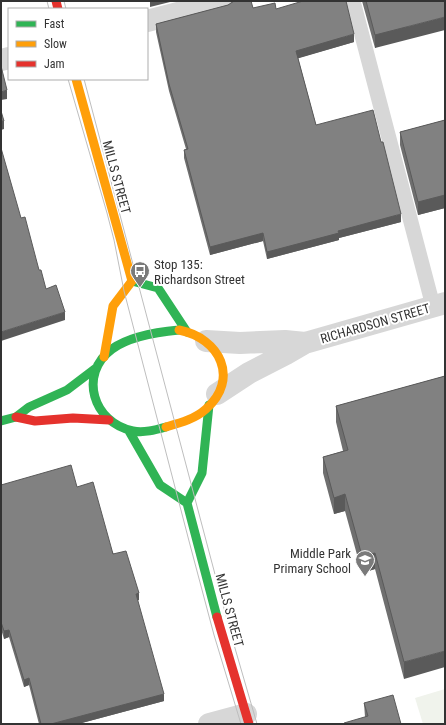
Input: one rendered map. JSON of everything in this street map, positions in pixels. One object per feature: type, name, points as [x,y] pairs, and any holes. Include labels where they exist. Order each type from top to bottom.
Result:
[{"type":"street","points":[[148,21],[224,1]]},
{"type":"street","name":"MILLS STREET","points":[[76,80],[132,281]]},
{"type":"street","points":[[104,357],[113,306],[132,281],[158,288],[197,336]]},
{"type":"street","name":"RICHARDSON STREET","points":[[213,400],[249,373],[305,343],[439,305]]},
{"type":"street","points":[[1,421],[16,417],[29,407],[67,390],[96,368],[104,357],[115,347],[136,339],[163,331],[179,330],[197,336],[213,346],[223,361],[223,380],[213,400],[202,473],[187,503],[160,485],[129,431]]},
{"type":"street","name":"RICHARDSON STREET","points":[[197,336],[240,343],[285,341],[305,343]]},
{"type":"street","points":[[96,368],[94,378],[95,393],[99,407],[109,420],[129,431],[149,431],[186,421],[213,400]]},
{"type":"street","points":[[16,417],[35,421],[73,418],[109,420]]},
{"type":"street","name":"MILLS STREET","points":[[187,503],[222,634],[247,719]]},
{"type":"street","points":[[209,724],[247,719]]},
{"type":"lane","points":[[353,1],[439,305]]},
{"type":"shaded area","points":[[445,689],[445,724],[423,724],[415,698]]},
{"type":"building","points":[[234,1],[251,1],[253,8],[275,3],[276,9],[303,1],[346,1],[354,34],[296,51],[316,125],[373,110],[381,142],[383,142],[401,214],[338,231],[339,233],[267,252],[263,233],[210,247],[184,150],[188,149],[169,84],[156,24],[228,5]]},
{"type":"building","points":[[366,1],[445,1],[445,17],[375,35]]},
{"type":"building","points":[[1,66],[7,90],[1,92]]},
{"type":"building","points":[[1,111],[4,121],[1,121]]},
{"type":"building","points":[[445,120],[445,195],[418,202],[400,132]]},
{"type":"building","points":[[1,148],[21,218],[25,217],[39,270],[41,270],[46,289],[56,285],[65,312],[1,332]]},
{"type":"building","points":[[445,376],[445,651],[404,662],[375,553],[362,556],[345,494],[334,498],[323,457],[348,450],[336,406]]},
{"type":"building","points":[[71,465],[77,487],[93,482],[113,554],[126,551],[139,593],[136,594],[164,694],[51,724],[41,724],[29,678],[24,680],[9,630],[4,631],[1,622],[1,485]]},
{"type":"building","points":[[393,695],[401,724],[344,724],[368,716],[364,703]]},
{"type":"tram line","points":[[47,1],[49,8]]},
{"type":"tram line","points":[[64,1],[66,8]]},
{"type":"tram line","points":[[68,80],[107,213],[124,291],[214,635],[241,724]]},
{"type":"tram line","points":[[84,80],[230,631],[257,724]]},
{"type":"traffic: fast","points":[[132,281],[158,288],[187,332]]},
{"type":"traffic: fast","points":[[166,427],[141,432],[119,426],[108,418],[100,408],[95,396],[93,384],[95,371],[102,359],[112,349],[135,338],[153,333],[179,330]]},
{"type":"traffic: fast","points":[[1,421],[16,417],[29,407],[67,390],[96,368]]},
{"type":"traffic: fast","points":[[187,503],[202,473],[209,405]]},
{"type":"traffic: fast","points":[[129,431],[160,485],[187,503],[217,617]]},
{"type":"traffic: slow","points":[[76,80],[132,281]]},
{"type":"traffic: slow","points":[[104,357],[113,306],[132,281]]},
{"type":"traffic: slow","points":[[166,427],[187,420],[202,412],[216,397],[222,385],[223,373],[221,361],[215,351],[193,334],[179,330]]},
{"type":"traffic: jam","points":[[56,1],[58,8]]},
{"type":"traffic: jam","points":[[16,417],[35,421],[73,418],[109,420]]},
{"type":"traffic: jam","points":[[217,617],[249,724]]},
{"type":"place","name":"Stop 135: Richardson Street","points":[[140,288]]},
{"type":"place","name":"Middle Park Primary School","points":[[365,577]]}]
